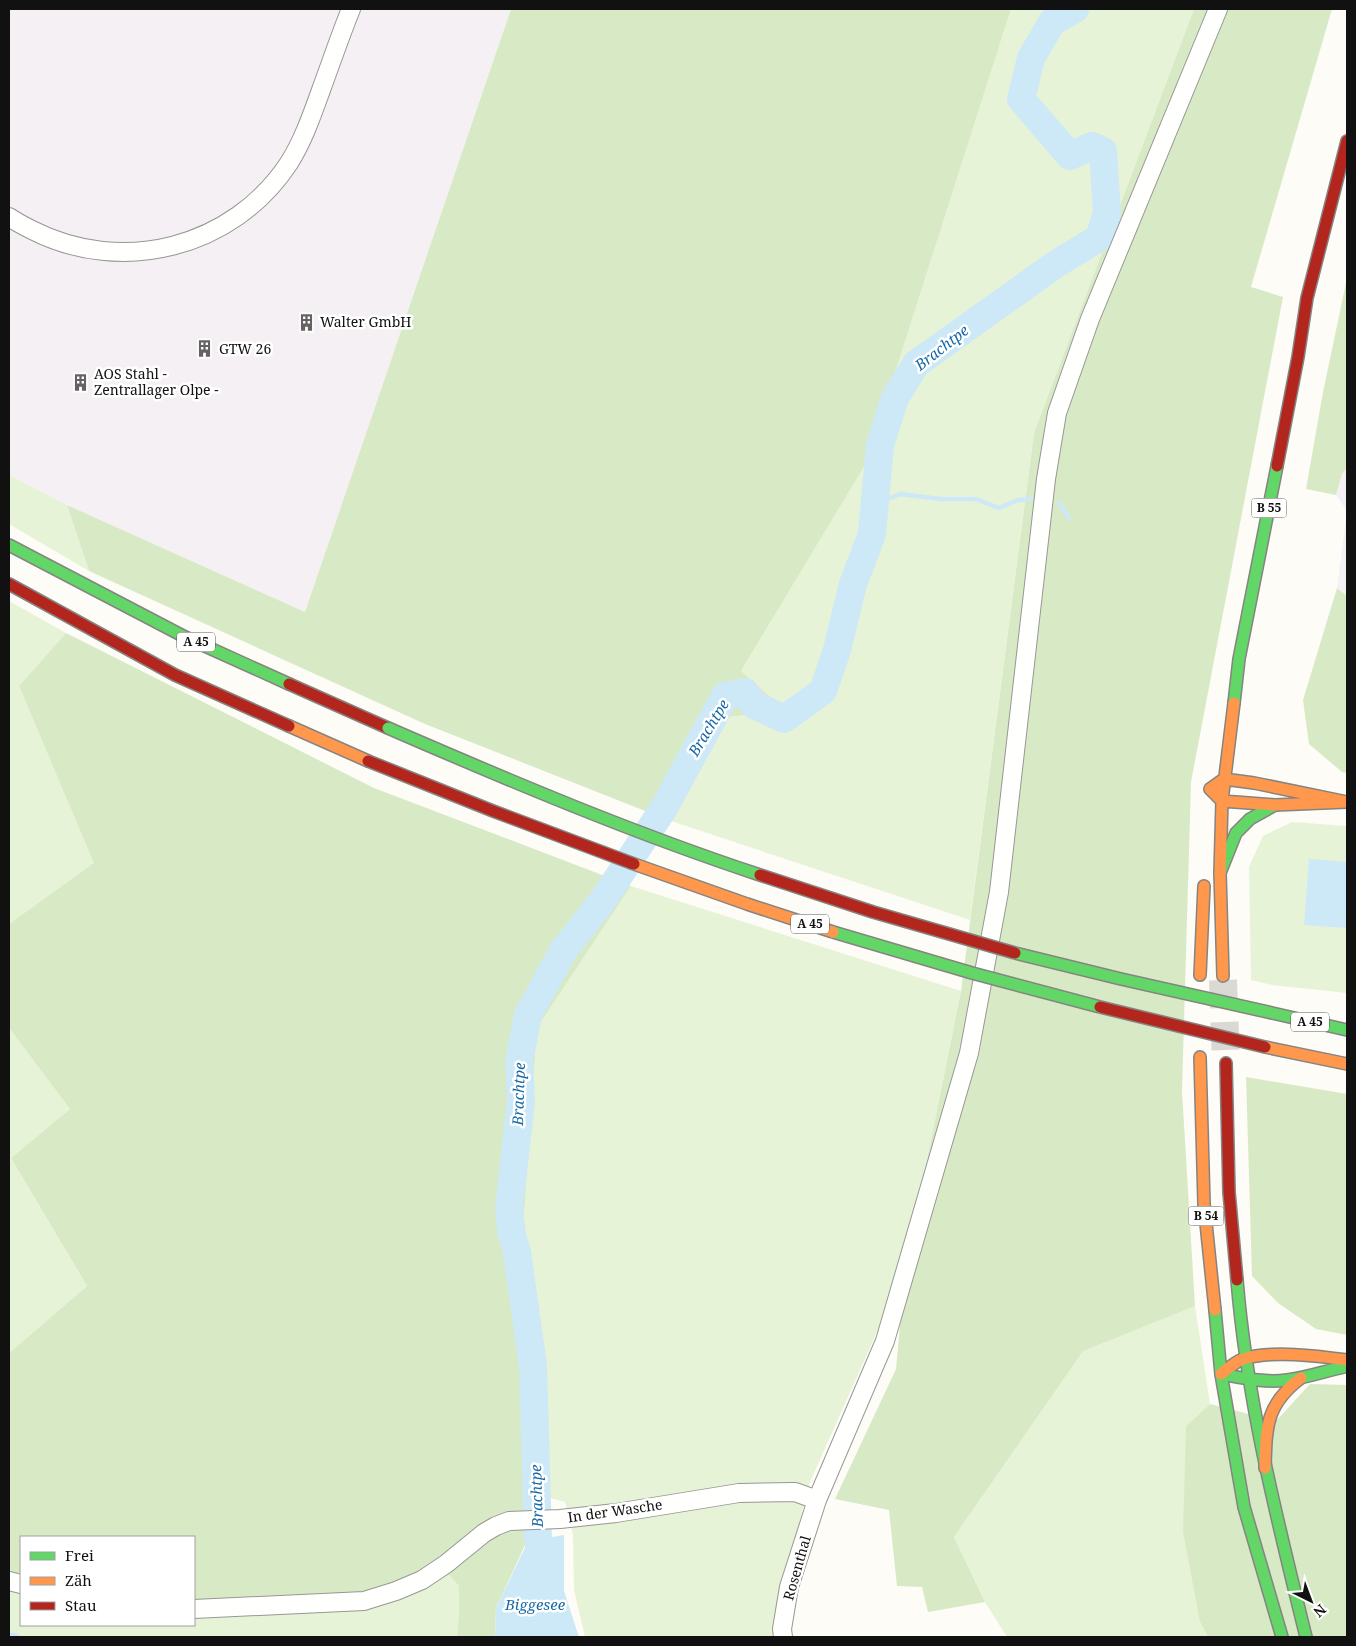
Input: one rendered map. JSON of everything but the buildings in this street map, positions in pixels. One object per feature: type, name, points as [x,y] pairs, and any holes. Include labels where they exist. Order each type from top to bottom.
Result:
[{"type":"main road","name":"B 55","points":[[1287,354],[1307,298],[1347,141]]},
{"type":"main road","name":"B 55","points":[[1220,873],[1222,800],[1239,659],[1298,357],[1307,298]]},
{"type":"main road","name":"A 45","points":[[9,545],[185,637],[483,770],[587,812],[772,880],[970,941],[1070,968],[1347,1030]]},
{"type":"main road","name":"A 45","points":[[9,584],[175,676],[368,761],[493,812],[619,860],[746,904],[1004,982],[1134,1016],[1347,1064]]},
{"type":"main road","points":[[1209,808],[1212,775]]},
{"type":"main road","points":[[1210,789],[1224,779],[1254,783],[1347,802]]},
{"type":"main road","points":[[1210,789],[1222,800],[1275,805],[1347,802]]},
{"type":"main road","points":[[1223,976],[1220,873],[1236,833],[1250,819],[1275,805]]},
{"type":"main road","points":[[1200,975],[1205,872]]},
{"type":"main road","name":"B 54","points":[[1200,1057],[1204,1204],[1221,1374],[1244,1507],[1282,1637]]},
{"type":"main road","name":"B 54","points":[[1226,1063],[1230,1201],[1236,1285],[1248,1380],[1265,1468],[1306,1637]]},
{"type":"main road","points":[[1221,1374],[1232,1365],[1246,1358],[1302,1356],[1347,1360]]},
{"type":"main road","points":[[1221,1374],[1248,1380],[1275,1382],[1347,1367]]},
{"type":"main road","points":[[1265,1468],[1266,1439],[1270,1414],[1280,1395],[1301,1378]]},
{"type":"street","points":[[9,217],[58,241],[108,252],[158,249],[194,239],[219,228],[256,201],[275,182],[289,162],[301,141],[351,9]]},
{"type":"street","name":"Rosenthal","points":[[783,1637],[782,1630],[789,1587],[817,1500],[885,1341],[969,1053],[999,892],[1045,488],[1057,413],[1090,319],[1218,9]]},
{"type":"street","name":"In der Wasche","points":[[195,1609],[364,1601],[422,1580],[484,1533],[509,1521],[560,1519],[616,1513],[739,1493],[795,1492],[817,1500]]},
{"type":"shaded area","points":[[9,9],[511,9],[305,612],[67,505],[9,475]]},
{"type":"shaded area","points":[[1347,468],[1347,511],[1336,495],[1342,474]]},
{"type":"shaded area","points":[[1347,511],[1347,596],[1337,588]]},
{"type":"green space","points":[[511,9],[1011,9],[866,463],[741,671],[786,711],[728,717],[668,820],[425,724],[89,571],[67,505],[305,612]]},
{"type":"green space","points":[[1011,9],[1194,9],[1034,433],[970,920],[668,820],[729,717],[785,711],[741,671],[865,463]]},
{"type":"green space","points":[[1194,9],[1332,9],[1251,287],[1283,297],[1191,782],[1182,1091],[1195,1306],[1083,1351],[954,1537],[985,1602],[928,1612],[922,1587],[897,1586],[889,1510],[835,1499],[896,1369],[905,1269],[961,991],[1034,433]]},
{"type":"green space","points":[[1347,278],[1347,468],[1342,474],[1336,495],[1306,489],[1323,392]]},
{"type":"green space","points":[[9,475],[67,505],[89,571],[9,524]]},
{"type":"green space","points":[[1337,588],[1347,596],[1347,773],[1342,772],[1309,744],[1303,700]]},
{"type":"green space","points":[[9,601],[66,633],[19,686],[95,863],[9,924]]},
{"type":"green space","points":[[66,633],[374,788],[631,886],[537,1028],[524,1217],[547,1497],[496,1608],[495,1637],[457,1637],[459,1586],[449,1575],[394,1600],[195,1615],[195,1536],[20,1536],[20,1591],[9,1588],[9,1353],[87,1286],[11,1158],[70,1109],[9,1028],[9,924],[94,863],[19,686]]},
{"type":"green space","points":[[1292,822],[1347,826],[1347,993],[1272,985],[1251,980],[1249,867],[1263,836]]},
{"type":"green space","points":[[631,886],[961,991],[905,1269],[810,1482],[788,1566],[781,1637],[585,1637],[574,1590],[573,1535],[565,1502],[547,1497],[524,1217],[537,1028]]},
{"type":"green space","points":[[9,1028],[70,1109],[11,1158],[87,1286],[9,1353]]},
{"type":"green space","points":[[1246,1077],[1347,1094],[1347,1335],[1316,1329],[1278,1303],[1252,1276]]},
{"type":"green space","points":[[1195,1306],[1210,1404],[1186,1426],[1200,1622],[1208,1637],[1007,1637],[985,1602],[954,1537],[1083,1350]]},
{"type":"green space","points":[[1310,1384],[1347,1385],[1347,1637],[1208,1637],[1200,1622],[1183,1532],[1186,1426],[1210,1404],[1276,1421]]},
{"type":"green space","points":[[449,1575],[459,1586],[457,1637],[9,1637],[9,1588],[20,1591],[20,1626],[195,1626],[195,1615],[394,1600]]},
{"type":"water","points":[[1309,859],[1347,862],[1347,928],[1304,925]]},
{"type":"water","name":"Biggesee","points":[[564,1535],[564,1591],[579,1637],[495,1637],[496,1608],[528,1541]]},
{"type":"waterway","name":"Brachtpe","points":[[553,1637],[538,1539],[533,1366],[509,1208],[521,1101],[519,1061],[528,1015],[563,951],[603,900],[664,808],[725,696],[745,692],[754,705],[784,719],[823,691],[837,650],[853,584],[872,534],[880,445],[895,398],[916,364],[1056,264],[1099,238],[1107,213],[1103,151],[1092,146],[1070,156],[1021,99],[1031,58],[1052,22],[1075,9]]},
{"type":"waterway","points":[[875,504],[900,494],[941,499],[976,499],[999,508],[1018,500],[1031,499]]},
{"type":"waterway","points":[[1059,503],[1069,518]]},
{"type":"waterway","points":[[9,1635],[18,1637]]},
{"type":"tunnel","points":[[1223,980],[1226,1062]]},
{"type":"traffic: fast","points":[[1234,703],[1239,659],[1277,466]]},
{"type":"traffic: fast","points":[[9,545],[185,637],[289,684]]},
{"type":"traffic: fast","points":[[388,728],[572,806],[665,842],[760,875]]},
{"type":"traffic: fast","points":[[1220,873],[1236,833],[1250,819],[1275,805]]},
{"type":"traffic: fast","points":[[833,932],[972,973],[1100,1007]]},
{"type":"traffic: fast","points":[[1015,953],[1272,1013]]},
{"type":"traffic: fast","points":[[1272,1013],[1347,1030]]},
{"type":"traffic: fast","points":[[1237,1280],[1248,1371],[1264,1460],[1306,1637]]},
{"type":"traffic: fast","points":[[1215,1310],[1221,1374],[1244,1507],[1282,1637]]},
{"type":"traffic: fast","points":[[1221,1374],[1254,1380],[1279,1381],[1301,1378],[1344,1367]]},
{"type":"traffic: slow","points":[[1223,976],[1220,873],[1222,801],[1234,703]]},
{"type":"traffic: slow","points":[[289,726],[368,761]]},
{"type":"traffic: slow","points":[[1224,779],[1254,783],[1347,802],[1275,805],[1222,801],[1210,789],[1224,779]]},
{"type":"traffic: slow","points":[[634,864],[833,932]]},
{"type":"traffic: slow","points":[[1200,975],[1204,886]]},
{"type":"traffic: slow","points":[[1265,1047],[1347,1064]]},
{"type":"traffic: slow","points":[[1200,1057],[1204,1204],[1215,1310]]},
{"type":"traffic: slow","points":[[1221,1374],[1234,1363],[1254,1356],[1281,1354],[1347,1360]]},
{"type":"traffic: slow","points":[[1265,1468],[1266,1440],[1270,1417],[1281,1397],[1301,1378]]},
{"type":"traffic: jam","points":[[1277,466],[1298,357],[1307,298],[1347,141]]},
{"type":"traffic: jam","points":[[9,584],[175,675],[289,726]]},
{"type":"traffic: jam","points":[[289,684],[388,728]]},
{"type":"traffic: jam","points":[[368,761],[634,864]]},
{"type":"traffic: jam","points":[[760,875],[873,912],[1015,953]]},
{"type":"traffic: jam","points":[[1100,1007],[1265,1047]]},
{"type":"traffic: jam","points":[[1226,1063],[1229,1192],[1237,1280]]},
{"type":"place","name":"Walter GmbH","points":[[306,322]]},
{"type":"place","name":"GTW 26","points":[[205,349]]},
{"type":"place","name":"AOS Stahl - Zentrallager Olpe -","points":[[80,382]]}]
